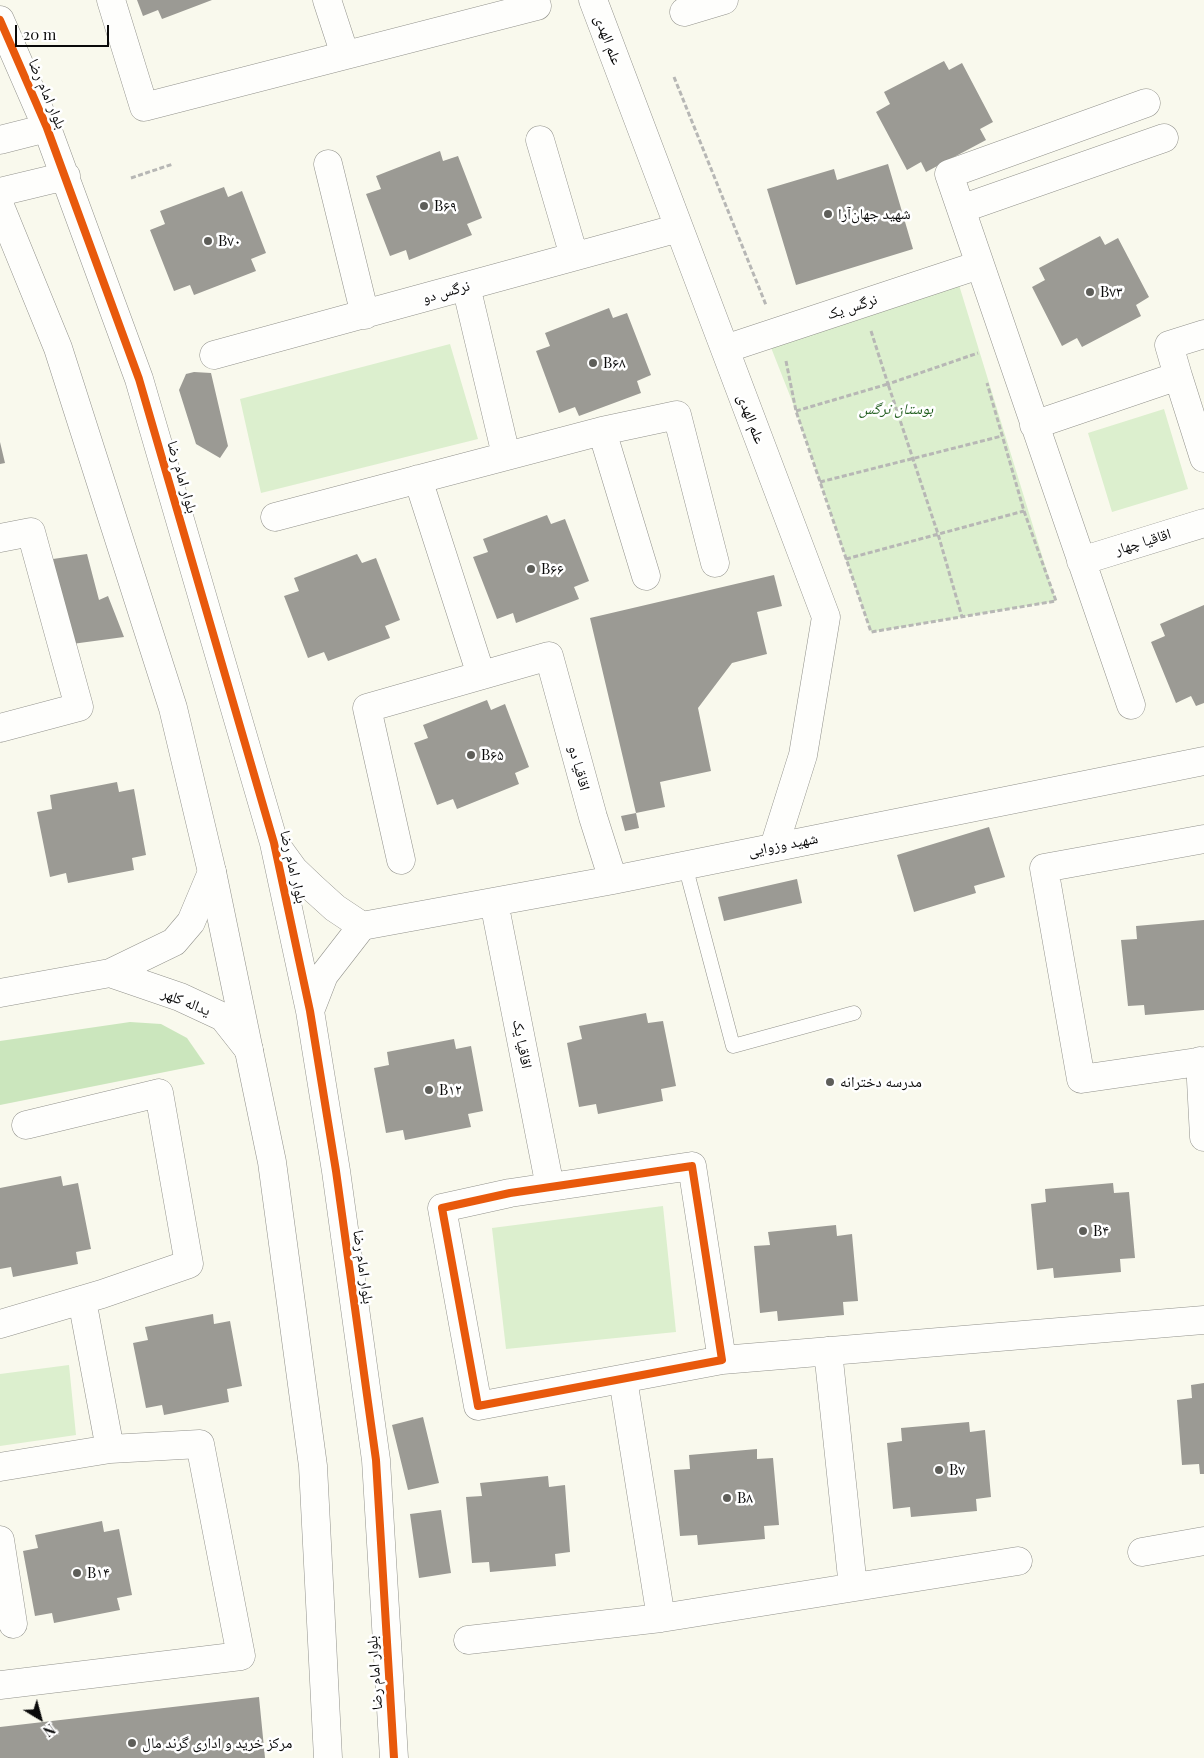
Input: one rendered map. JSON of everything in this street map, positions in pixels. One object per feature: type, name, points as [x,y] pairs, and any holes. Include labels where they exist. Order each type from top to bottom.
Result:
[{"type":"street","points":[[111,0],[144,107],[537,6]]},
{"type":"street","points":[[327,0],[346,55]]},
{"type":"street","name":"علم الهدی","points":[[593,0],[826,617],[803,755],[774,847]]},
{"type":"street","points":[[684,12],[724,0]]},
{"type":"street","name":"بلوار امام رضا","points":[[0,20],[66,176],[139,379],[274,843],[310,1011],[336,1171],[376,1460],[394,1758]]},
{"type":"street","points":[[1131,706],[949,174],[1146,103]]},
{"type":"street","points":[[0,140],[47,128]]},
{"type":"street","points":[[961,209],[1164,138]]},
{"type":"street","points":[[540,140],[574,256]]},
{"type":"street","points":[[328,164],[365,315]]},
{"type":"street","points":[[0,192],[66,176]]},
{"type":"street","points":[[0,206],[29,273],[58,348],[174,708],[212,872],[272,1162],[313,1466],[328,1758]]},
{"type":"street","name":"نرگس دو","points":[[214,355],[679,228]]},
{"type":"street","points":[[0,256],[29,273]]},
{"type":"street","name":"نرگس یک","points":[[725,349],[979,265]]},
{"type":"street","points":[[466,286],[506,455]]},
{"type":"street","points":[[1204,334],[1169,345],[1204,458]]},
{"type":"street","points":[[1034,425],[1178,376]]},
{"type":"street","points":[[275,517],[506,455],[676,415],[715,563]]},
{"type":"street","points":[[602,432],[646,576]]},
{"type":"street","points":[[401,860],[367,708],[481,675],[418,479]]},
{"type":"street","name":"اقاقیا چهار","points":[[1081,561],[1204,523]]},
{"type":"street","points":[[0,538],[31,532],[79,706],[0,728]]},
{"type":"street","name":"اقاقیا دو","points":[[481,675],[549,656],[593,818],[613,880]]},
{"type":"street","name":"شهید وزوایی","points":[[362,926],[613,880],[1204,761]]},
{"type":"street","points":[[1204,839],[1044,868],[1081,1079],[1202,1061],[1204,1137]]},
{"type":"street","points":[[274,843],[294,870],[307,883],[335,908],[362,926],[324,975],[310,1011]]},
{"type":"street","name":"یداله کلهر","points":[[0,993],[110,973],[174,942],[191,922],[212,872]]},
{"type":"street","name":"اقاقیا یک","points":[[494,902],[550,1187]]},
{"type":"street","name":"یداله کلهر","points":[[110,973],[180,997],[223,1017],[249,1050]]},
{"type":"street","points":[[0,1324],[82,1300],[189,1264],[159,1093],[26,1125]]},
{"type":"street","points":[[722,1360],[692,1166],[510,1193],[442,1208],[478,1406],[722,1360],[1204,1320]]},
{"type":"street","points":[[82,1300],[110,1449]]},
{"type":"street","points":[[828,1352],[853,1586]]},
{"type":"street","points":[[623,1378],[661,1618]]},
{"type":"street","points":[[0,1466],[110,1449],[200,1444],[241,1656],[0,1685]]},
{"type":"street","points":[[0,1540],[12,1624]]},
{"type":"street","points":[[1142,1552],[1204,1541]]},
{"type":"street","points":[[468,1640],[661,1618],[1018,1561]]},
{"type":"lane","points":[[685,865],[733,1046],[854,1013]]},
{"type":"path","points":[[674,76],[767,308]]},
{"type":"path","points":[[131,178],[172,164]]},
{"type":"path","points":[[870,328],[938,534],[962,617]]},
{"type":"path","points":[[976,344],[981,362]]},
{"type":"path","points":[[796,412],[888,384],[978,352]]},
{"type":"path","points":[[784,353],[796,412],[871,632],[1056,601],[1024,511],[986,380]]},
{"type":"path","points":[[820,482],[1002,436]]},
{"type":"path","points":[[846,559],[1024,511]]},
{"type":"green space","name":"بوستان نرگس","points":[[959,285],[1056,601],[871,632],[796,411],[770,345]]},
{"type":"green space","points":[[450,344],[478,439],[261,493],[240,399]]},
{"type":"green space","points":[[1164,409],[1188,489],[1112,512],[1088,433]]},
{"type":"green space","points":[[130,1022],[161,1024],[187,1038],[205,1064],[0,1105],[0,1041]]},
{"type":"green space","points":[[663,1206],[676,1332],[506,1349],[492,1228]]},
{"type":"green space","points":[[69,1365],[76,1435],[0,1446],[0,1374]]},
{"type":"building","points":[[137,0],[212,0],[162,19],[158,10],[143,16]]},
{"type":"building","points":[[944,61],[949,70],[962,63],[993,122],[980,129],[986,140],[926,172],[921,162],[907,170],[876,112],[890,104],[884,92]]},
{"type":"building","name":"B۶۹","points":[[440,151],[443,161],[458,156],[482,218],[467,224],[472,235],[409,260],[406,250],[390,256],[366,194],[381,189],[376,176]]},
{"type":"building","points":[[888,164],[913,249],[796,285],[767,189],[834,169],[837,180]]},
{"type":"building","name":"B۷۰","points":[[224,187],[228,197],[242,191],[266,253],[251,259],[256,271],[194,295],[190,285],[174,291],[150,230],[165,224],[160,211]]},
{"type":"building","name":"B۷۳","points":[[1100,236],[1105,245],[1118,238],[1149,297],[1136,305],[1141,316],[1082,347],[1077,338],[1062,346],[1032,287],[1045,280],[1039,268]]},
{"type":"building","name":"B۶۸","points":[[609,308],[613,318],[627,313],[651,375],[637,381],[641,393],[579,416],[575,407],[559,413],[536,351],[550,346],[545,333]]},
{"type":"building","points":[[194,372],[211,373],[228,446],[220,458],[196,444],[179,390],[186,374]]},
{"type":"building","points":[[0,442],[5,463],[0,464]]},
{"type":"building","name":"B۶۶","points":[[547,515],[551,524],[565,519],[589,581],[574,587],[579,599],[516,623],[513,613],[497,619],[473,557],[488,552],[483,539]]},
{"type":"building","points":[[87,554],[99,600],[108,596],[124,637],[72,644],[53,559]]},
{"type":"building","points":[[357,554],[362,563],[376,558],[400,620],[385,626],[390,638],[328,661],[324,652],[308,658],[284,596],[299,591],[294,578]]},
{"type":"building","points":[[774,575],[782,606],[757,612],[767,654],[732,663],[698,708],[711,771],[660,782],[665,807],[636,813],[590,618]]},
{"type":"building","points":[[1204,605],[1204,703],[1196,706],[1191,696],[1176,703],[1151,642],[1165,636],[1160,624]]},
{"type":"building","name":"B۶۵","points":[[487,700],[491,710],[505,704],[529,767],[515,773],[519,784],[457,809],[453,799],[437,805],[414,743],[428,738],[423,725]]},
{"type":"building","points":[[117,782],[119,792],[134,789],[146,855],[132,858],[134,870],[68,883],[66,873],[50,877],[37,812],[52,809],[50,795]]},
{"type":"building","points":[[636,813],[639,828],[625,831],[621,816]]},
{"type":"building","points":[[989,827],[1005,877],[974,886],[976,893],[914,912],[897,855]]},
{"type":"building","points":[[797,879],[802,903],[724,921],[718,897]]},
{"type":"building","points":[[1204,920],[1204,1010],[1145,1015],[1144,1005],[1128,1006],[1121,940],[1137,939],[1136,926]]},
{"type":"building","points":[[646,1013],[648,1023],[663,1021],[676,1086],[661,1089],[663,1101],[598,1114],[596,1104],[579,1107],[567,1043],[582,1039],[579,1026]]},
{"type":"building","name":"B۱۲","points":[[454,1039],[456,1049],[471,1046],[483,1111],[468,1114],[471,1127],[405,1140],[403,1130],[386,1133],[374,1068],[389,1065],[387,1052]]},
{"type":"building","points":[[61,1176],[63,1186],[78,1183],[91,1249],[76,1252],[78,1264],[13,1277],[11,1267],[0,1269],[0,1188]]},
{"type":"building","name":"B۴","points":[[1113,1183],[1114,1193],[1129,1192],[1135,1258],[1120,1259],[1121,1272],[1054,1278],[1053,1268],[1037,1270],[1031,1204],[1046,1202],[1045,1189]]},
{"type":"building","points":[[836,1225],[837,1236],[852,1234],[858,1301],[843,1302],[844,1315],[778,1321],[777,1311],[760,1313],[754,1246],[770,1245],[768,1232]]},
{"type":"building","points":[[213,1314],[214,1324],[230,1321],[242,1386],[227,1389],[229,1402],[164,1415],[162,1405],[146,1408],[133,1343],[148,1340],[145,1327]]},
{"type":"building","points":[[1204,1383],[1204,1474],[1200,1474],[1199,1464],[1182,1465],[1177,1400],[1192,1398],[1191,1385]]},
{"type":"building","points":[[423,1417],[439,1483],[408,1490],[392,1425]]},
{"type":"building","name":"B۷","points":[[969,1422],[970,1432],[985,1430],[991,1497],[976,1499],[977,1511],[911,1517],[910,1507],[893,1509],[887,1443],[902,1441],[901,1428]]},
{"type":"building","name":"B۸","points":[[757,1449],[757,1459],[773,1458],[779,1525],[764,1526],[765,1539],[698,1545],[697,1535],[680,1536],[674,1470],[690,1469],[689,1455]]},
{"type":"building","points":[[548,1476],[549,1487],[565,1485],[570,1552],[555,1554],[556,1566],[490,1572],[489,1562],[472,1563],[466,1497],[482,1496],[480,1483]]},
{"type":"building","points":[[441,1510],[451,1573],[419,1578],[410,1514]]},
{"type":"building","name":"B۱۴","points":[[102,1521],[104,1532],[119,1529],[132,1595],[117,1598],[120,1610],[54,1623],[52,1613],[35,1616],[23,1551],[38,1548],[35,1535]]},
{"type":"building","name":"مرکز خرید و اداری گرند مال","points":[[259,1697],[265,1758],[0,1758],[0,1727]]},
{"type":"cycle path","points":[[0,20],[47,128],[139,379],[274,843],[310,1011],[336,1171],[376,1460],[394,1758]]},
{"type":"cycle path","points":[[692,1166],[722,1360],[478,1406],[442,1208],[510,1193],[692,1166]]},
{"type":"place","name":"B۶۹","points":[[424,206]]},
{"type":"place","name":"شهید جهان‌آرا","points":[[828,214]]},
{"type":"place","name":"B۷۰","points":[[208,241]]},
{"type":"place","name":"B۷۳","points":[[1090,292]]},
{"type":"place","name":"B۶۸","points":[[593,363]]},
{"type":"place","name":"B۶۶","points":[[531,569]]},
{"type":"place","name":"B۶۵","points":[[471,755]]},
{"type":"place","name":"مدرسه دخترانه","points":[[830,1082]]},
{"type":"place","name":"B۱۲","points":[[429,1090]]},
{"type":"place","name":"B۴","points":[[1083,1231]]},
{"type":"place","name":"B۷","points":[[939,1470]]},
{"type":"place","name":"B۸","points":[[727,1498]]},
{"type":"place","name":"B۱۴","points":[[77,1573]]},
{"type":"place","name":"مرکز خرید و اداری گرند مال","points":[[132,1743]]}]
